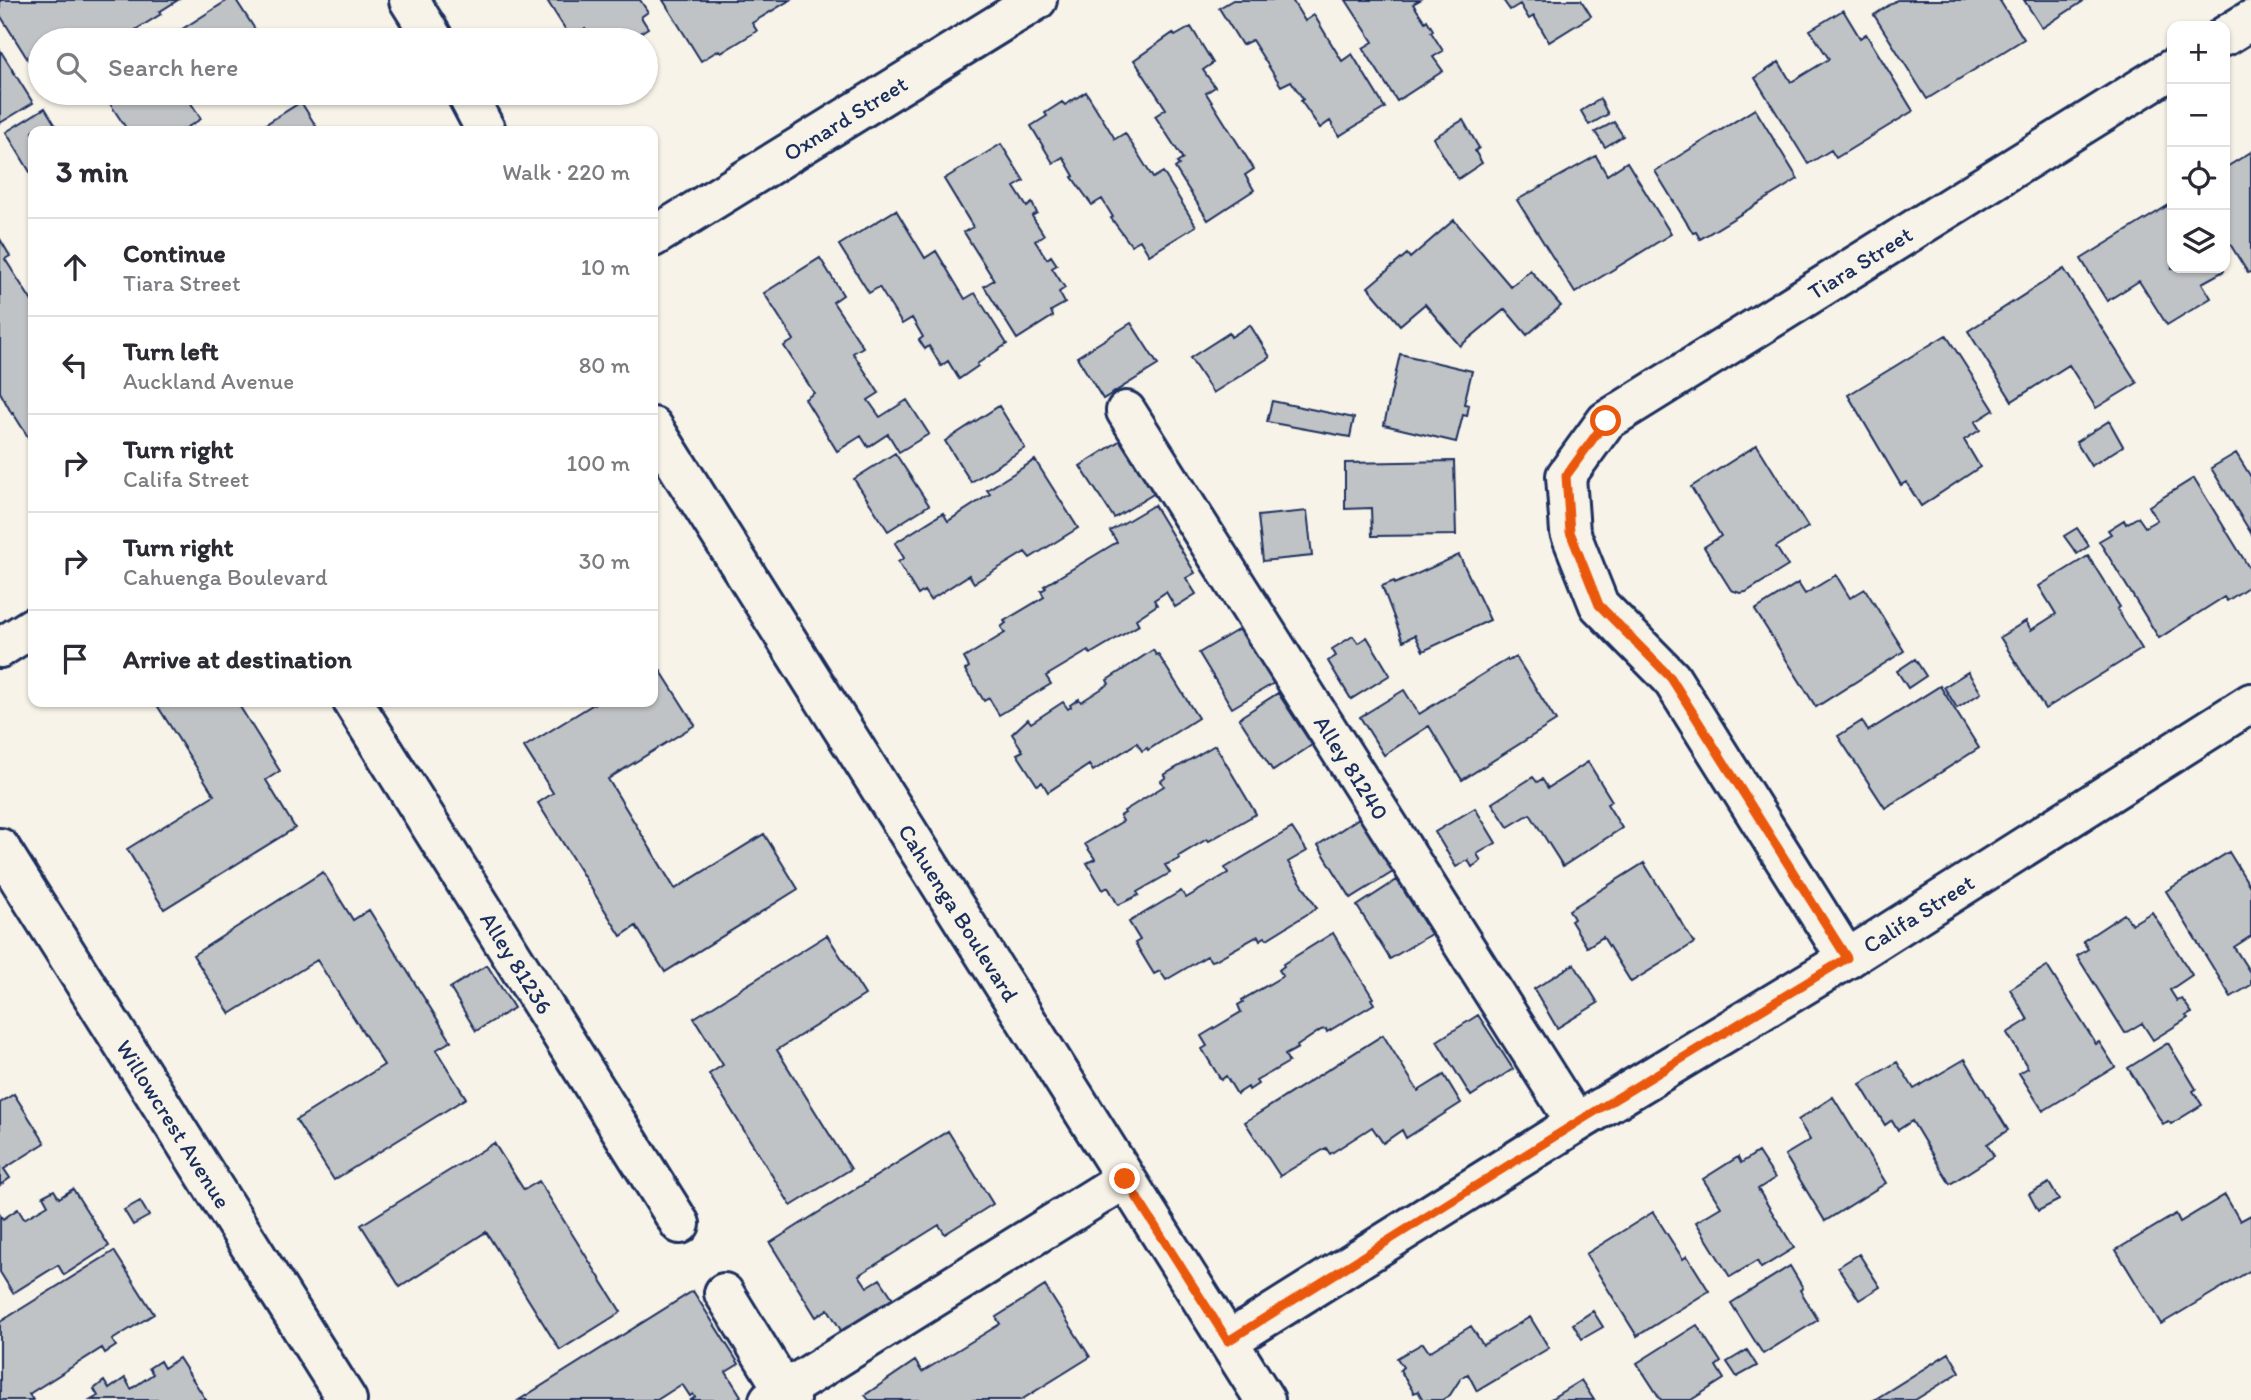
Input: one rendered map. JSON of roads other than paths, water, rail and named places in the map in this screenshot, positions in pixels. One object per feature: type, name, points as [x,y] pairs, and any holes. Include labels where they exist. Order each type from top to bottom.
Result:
[{"type":"street","points":[[409,0],[426,28]]},
{"type":"street","name":"Oxnard Street","points":[[658,234],[1037,0]]},
{"type":"street","points":[[2230,33],[2251,20]]},
{"type":"street","name":"Tiara Street","points":[[1847,958],[1671,678],[1599,605],[1570,532],[1566,476],[1606,421],[2167,72]]},
{"type":"street","points":[[472,105],[483,126]]},
{"type":"street","name":"Alley 81240","points":[[1126,411],[1576,1123]]},
{"type":"street","name":"Cahuenga Boulevard","points":[[658,435],[1265,1400]]},
{"type":"street","points":[[0,648],[28,630]]},
{"type":"street","name":"Califa Street","points":[[1228,1341],[1576,1123],[1847,958],[2251,703]]},
{"type":"street","name":"Alley 81236","points":[[356,707],[680,1223]]},
{"type":"street","name":"Willowcrest Avenue","points":[[0,848],[347,1400]]},
{"type":"street","points":[[724,1293],[781,1397],[1125,1179]]}]
